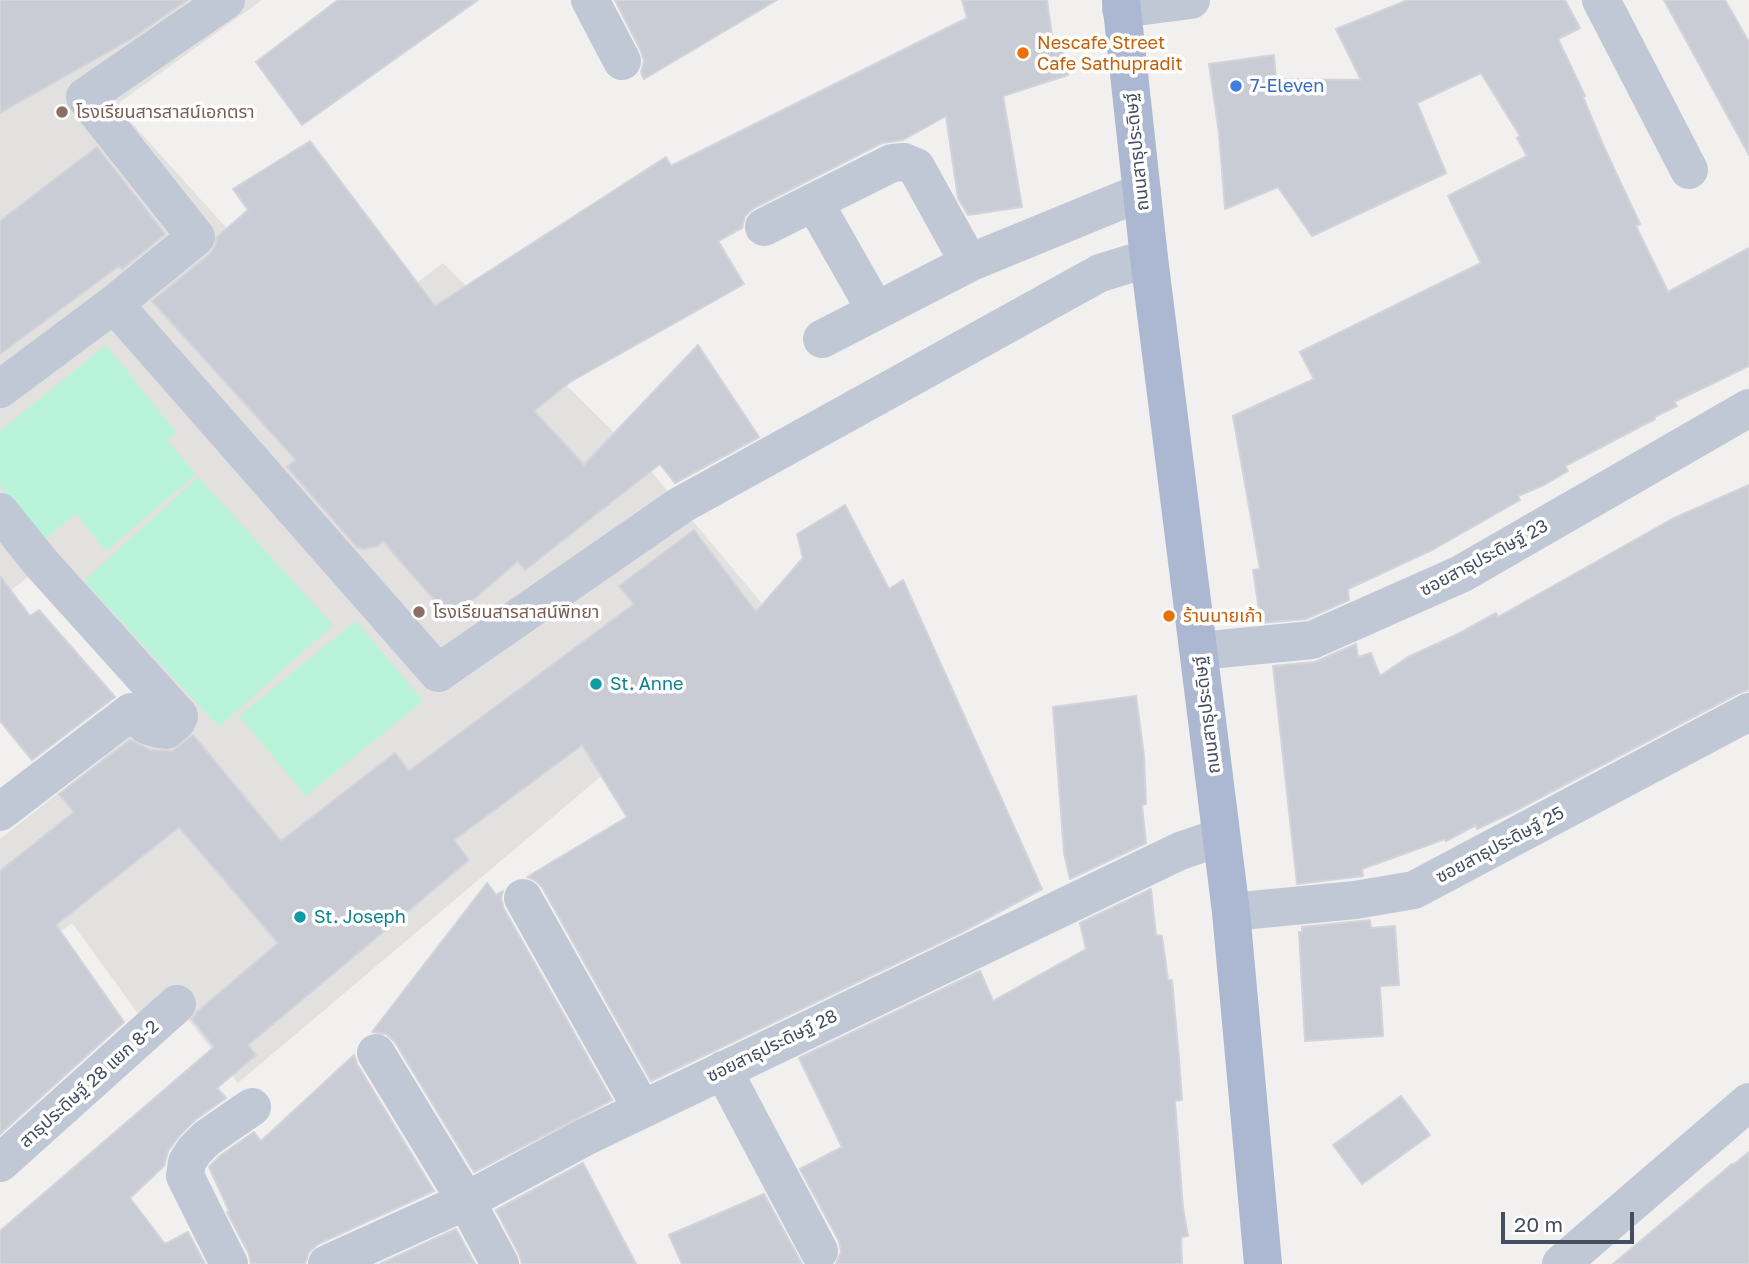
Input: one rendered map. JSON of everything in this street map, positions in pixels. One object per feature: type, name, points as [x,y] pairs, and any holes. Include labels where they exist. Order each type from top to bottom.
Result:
[{"type":"main road","name":"ถนนสาธุประดิษฐ์","points":[[1121,5],[1149,258],[1231,912],[1263,1264]]},
{"type":"street","points":[[0,389],[114,304],[196,237],[85,97],[226,0]]},
{"type":"street","points":[[590,0],[622,61]]},
{"type":"street","points":[[1121,5],[1191,0]]},
{"type":"street","points":[[1601,0],[1689,170]]},
{"type":"street","points":[[764,227],[891,163],[904,162],[916,167],[969,263]]},
{"type":"street","points":[[822,339],[969,263],[1142,192]]},
{"type":"street","points":[[814,202],[876,311]]},
{"type":"street","points":[[114,304],[438,673],[681,505],[1100,273],[1149,258]]},
{"type":"street","name":"ซอยสาธุประดิษฐ์ 23","points":[[1199,651],[1312,640],[1423,591],[1461,574],[1749,408]]},
{"type":"street","points":[[0,512],[41,564],[179,716],[177,722],[166,730],[146,725],[131,712],[0,812]]},
{"type":"street","name":"ซอยสาธุประดิษฐ์ 25","points":[[1231,912],[1355,900],[1414,890],[1749,712]]},
{"type":"street","name":"ซอยสาธุประดิษฐ์ 28","points":[[327,1264],[466,1201],[642,1109],[1180,851],[1221,837]]},
{"type":"street","points":[[523,898],[642,1109]]},
{"type":"street","name":"สาธุประดิษฐ์ 28 แยก 8-2","points":[[0,1163],[177,1004]]},
{"type":"street","points":[[376,1053],[466,1201],[500,1264]]},
{"type":"street","points":[[723,1070],[819,1251]]},
{"type":"street","points":[[1561,1264],[1749,1102]]},
{"type":"street","points":[[229,1264],[185,1175],[187,1163],[194,1151],[207,1138],[252,1107]]},
{"type":"shaded area","name":"โรงเรียนสารสาสน์พิทยา","points":[[0,0],[262,0],[119,103],[130,121],[333,346],[443,263],[641,459],[780,625],[238,1083],[171,997],[142,1019],[72,923],[47,942],[0,881],[0,839],[160,713],[33,573],[0,599]]},
{"type":"green space","points":[[106,345],[177,433],[167,441],[196,474],[106,551],[76,514],[44,540],[0,486],[0,431]]},
{"type":"green space","points":[[198,477],[333,625],[219,727],[84,581]]},
{"type":"green space","points":[[356,621],[423,701],[306,796],[239,716]]},
{"type":"building","points":[[0,0],[187,0],[131,39],[0,113]]},
{"type":"building","points":[[338,0],[478,0],[302,125],[256,62]]},
{"type":"building","points":[[615,0],[777,0],[644,79],[641,72],[644,61],[641,51]]},
{"type":"building","points":[[962,0],[1047,0],[1053,43],[1061,40],[1068,75],[1003,96],[1022,207],[968,215],[958,198],[946,116],[903,140],[882,143],[754,208],[745,216],[742,228],[718,241],[744,284],[570,382],[534,411],[584,465],[698,345],[759,437],[675,483],[660,464],[525,570],[518,561],[451,619],[383,541],[378,546],[363,549],[357,547],[287,467],[296,460],[152,301],[210,254],[216,245],[217,237],[248,210],[233,189],[310,141],[435,306],[666,157],[671,166],[967,18]]},
{"type":"building","points":[[1408,0],[1565,0],[1580,28],[1558,39],[1640,224],[1636,226],[1668,292],[1749,248],[1749,366],[1674,402],[1677,406],[1565,466],[1568,471],[1518,496],[1520,500],[1434,549],[1348,589],[1349,600],[1306,619],[1261,623],[1253,570],[1260,569],[1233,416],[1314,379],[1300,352],[1481,263],[1448,196],[1527,156],[1517,138],[1520,136],[1481,73],[1417,103],[1446,173],[1312,236],[1278,187],[1225,209],[1219,133],[1209,64],[1274,55],[1276,79],[1361,80],[1336,29]]},
{"type":"building","points":[[1664,0],[1725,0],[1749,42],[1749,155]]},
{"type":"building","points":[[97,147],[165,234],[122,269],[119,266],[0,354],[0,221]]},
{"type":"building","points":[[1749,485],[1749,690],[1477,829],[1476,825],[1446,841],[1445,839],[1362,869],[1363,876],[1297,884],[1273,666],[1315,662],[1356,644],[1358,657],[1371,653],[1380,676],[1408,657],[1496,613],[1498,617],[1672,519]]},
{"type":"building","points":[[845,505],[889,589],[903,580],[1042,889],[962,932],[651,1081],[542,887],[527,877],[627,817],[582,745],[454,840],[469,860],[248,1045],[256,1055],[217,1088],[226,1098],[195,1120],[179,1136],[168,1151],[164,1166],[130,1198],[165,1244],[188,1232],[205,1264],[0,1264],[0,1231],[214,1047],[192,1019],[278,943],[179,827],[56,925],[124,1022],[0,1134],[0,871],[74,812],[59,794],[130,740],[151,750],[172,751],[193,735],[281,841],[395,753],[409,771],[634,604],[619,586],[694,530],[756,612],[803,558],[797,534]]},
{"type":"building","points":[[0,576],[30,616],[39,610],[115,697],[32,760],[0,721]]},
{"type":"building","points":[[1136,696],[1144,756],[1146,804],[1142,805],[1146,843],[1070,879],[1064,853],[1053,707]]},
{"type":"building","points":[[487,883],[496,895],[503,891],[501,898],[504,909],[612,1100],[474,1172],[395,1042],[386,1034],[372,1032]]},
{"type":"building","points":[[1151,889],[1156,935],[1162,936],[1168,980],[1172,980],[1179,1058],[1182,1100],[1175,1101],[1183,1208],[1188,1236],[1181,1237],[1182,1264],[836,1264],[841,1252],[839,1241],[800,1169],[842,1147],[799,1058],[980,971],[993,1001],[1086,949],[1080,923]]},
{"type":"building","points":[[1370,920],[1371,928],[1395,926],[1399,985],[1380,986],[1383,1036],[1305,1041],[1299,932],[1302,932],[1302,927]]},
{"type":"building","points":[[354,1055],[434,1191],[318,1244],[309,1252],[305,1264],[251,1264],[249,1254],[227,1212],[229,1211],[209,1167],[221,1155],[254,1132],[261,1141]]},
{"type":"building","points":[[1401,1096],[1430,1135],[1362,1184],[1333,1145]]},
{"type":"building","points":[[1749,1152],[1749,1264],[1613,1264],[1732,1164]]},
{"type":"building","points":[[583,1163],[636,1264],[522,1264],[496,1210]]},
{"type":"building","points":[[764,1194],[802,1264],[682,1264],[669,1235]]},
{"type":"building","points":[[456,1229],[475,1264],[380,1264]]},
{"type":"place","name":"Nescafe Street Cafe Sathupradit","points":[[1023,53]]},
{"type":"place","name":"7-Eleven","points":[[1236,86]]},
{"type":"place","name":"โรงเรียนสารสาสน์เอกตรา","points":[[62,112]]},
{"type":"place","name":"โรงเรียนสารสาสน์พิทยา","points":[[419,612]]},
{"type":"place","name":"ร้านนายเก้า","points":[[1169,616]]},
{"type":"place","name":"St. Anne","points":[[596,684]]},
{"type":"place","name":"St. Joseph","points":[[300,917]]}]
